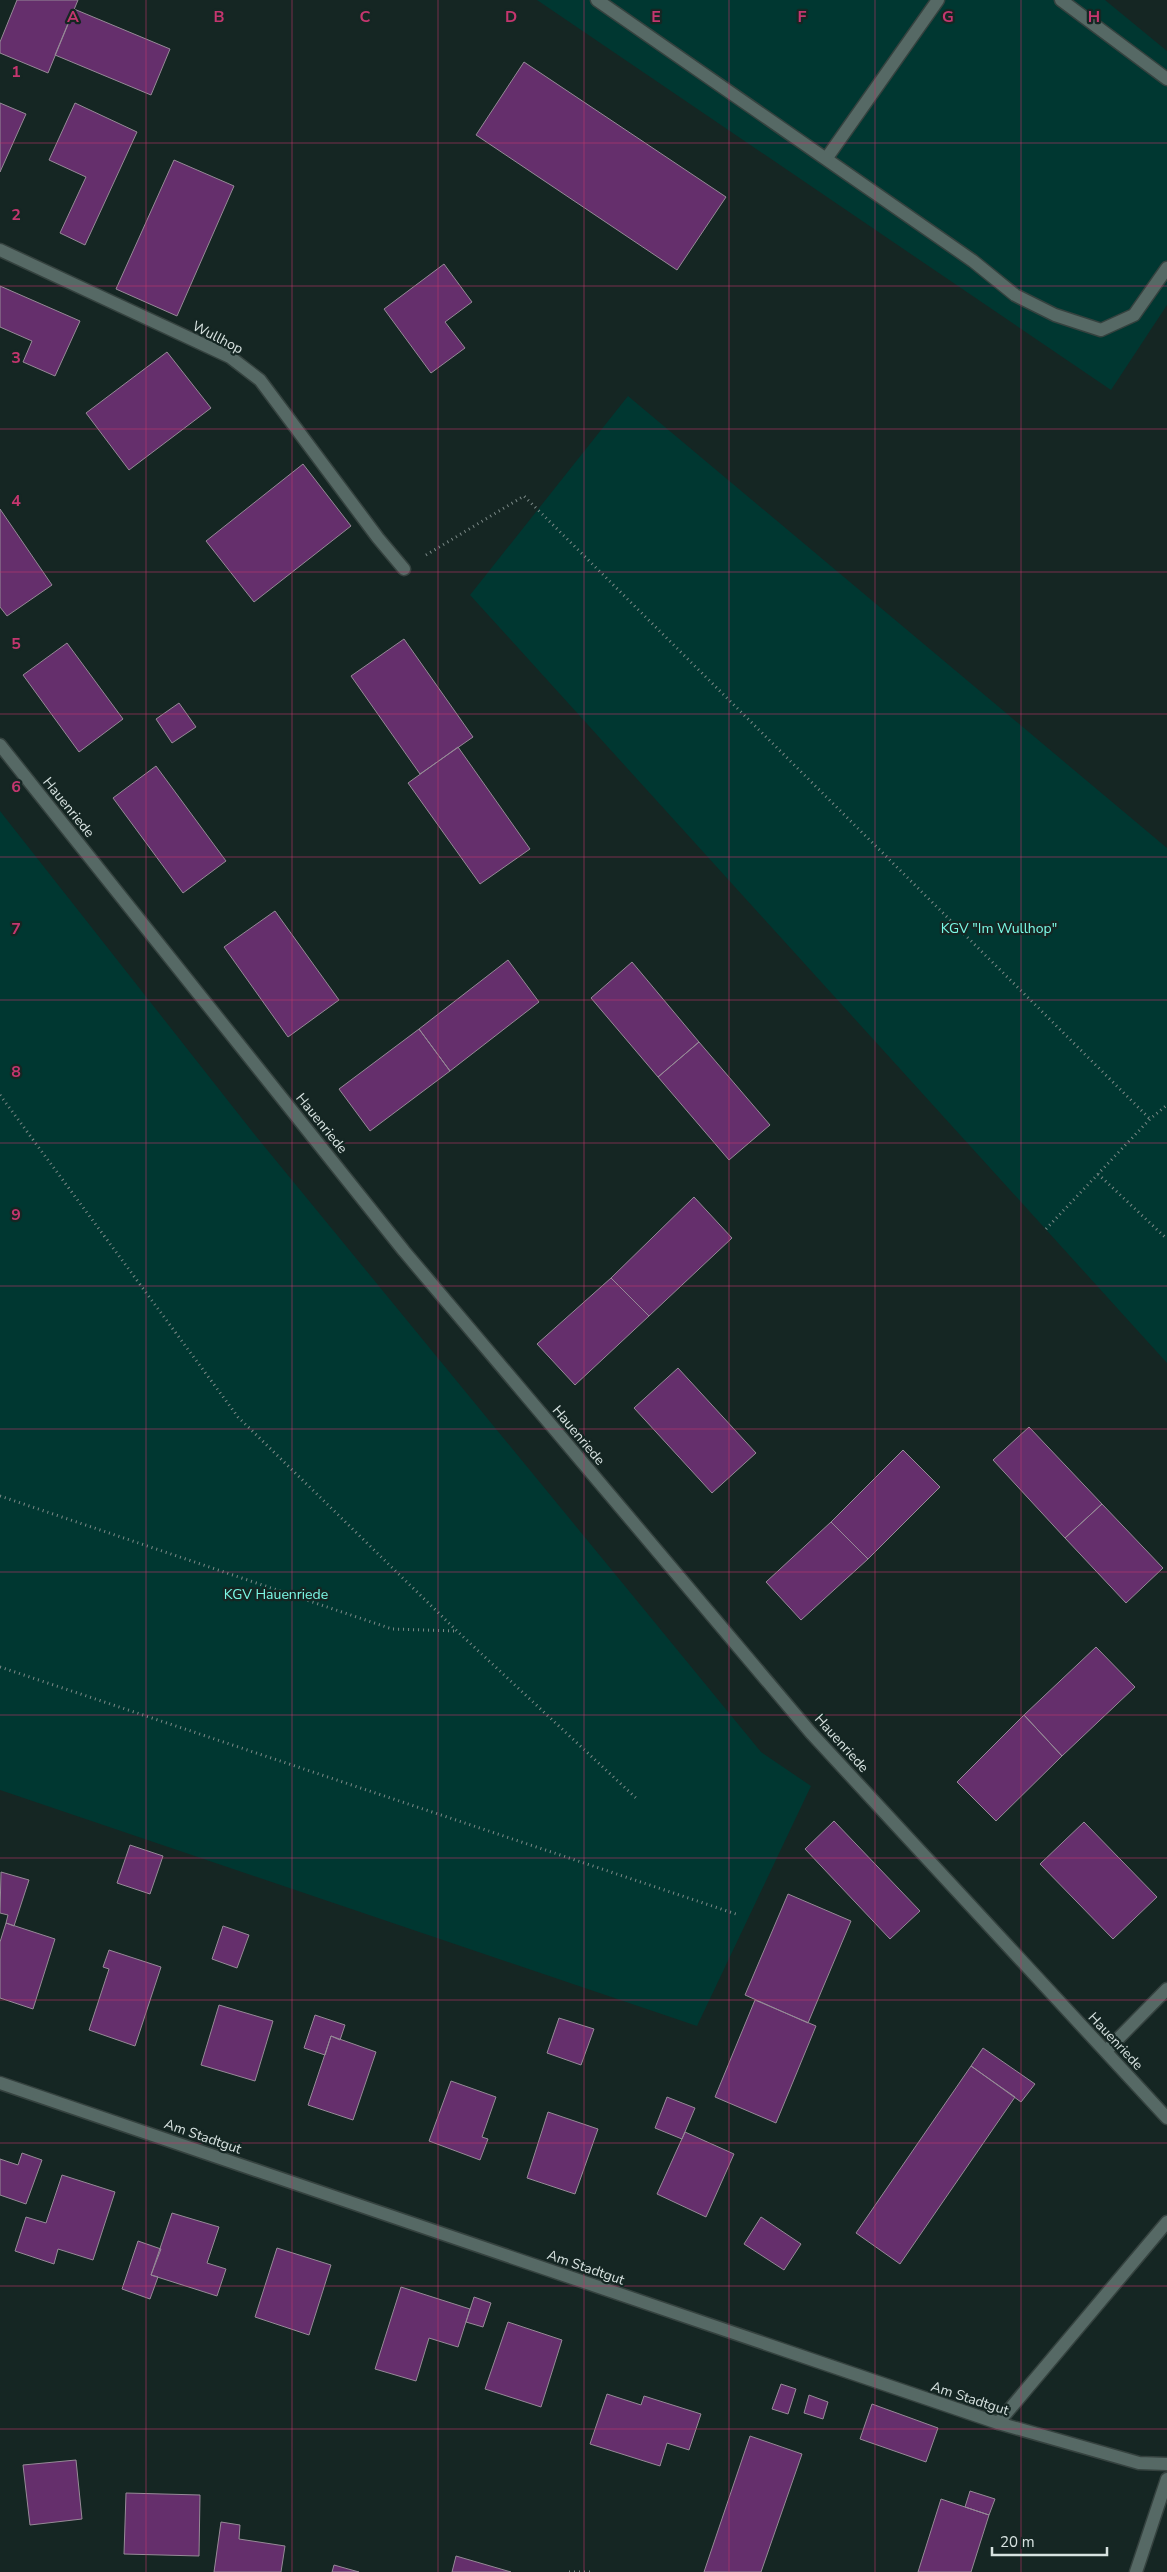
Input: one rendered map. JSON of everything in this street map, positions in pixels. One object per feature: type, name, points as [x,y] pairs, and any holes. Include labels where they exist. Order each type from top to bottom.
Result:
[{"type":"street","points":[[597,0],[973,261],[1016,295],[1056,315],[1100,330],[1134,315],[1167,268]]},
{"type":"street","points":[[826,160],[938,0]]},
{"type":"street","points":[[1061,0],[1167,79]]},
{"type":"street","name":"Wullhop","points":[[0,250],[230,357],[260,380],[378,538],[404,569]]},
{"type":"street","name":"Hauenriede","points":[[0,745],[404,1251],[811,1733],[1167,2118]]},
{"type":"street","points":[[1106,2051],[1167,1989]]},
{"type":"street","name":"Am Stadtgut","points":[[0,2083],[998,2423],[1140,2463],[1167,2464]]},
{"type":"street","points":[[998,2423],[1167,2222]]},
{"type":"street","points":[[1136,2572],[1167,2479]]},
{"type":"path","points":[[404,569],[524,496],[1150,1119]]},
{"type":"path","points":[[0,1095],[238,1417],[457,1631],[636,1798]]},
{"type":"path","points":[[1046,1229],[1150,1119],[1167,1105]]},
{"type":"path","points":[[1098,1174],[1167,1239]]},
{"type":"path","points":[[0,1496],[392,1629],[457,1631]]},
{"type":"path","points":[[0,1667],[736,1914]]},
{"type":"path","points":[[569,2572],[590,2572]]},
{"type":"green space","points":[[537,0],[1105,0],[1167,51],[1167,305],[1111,390]]},
{"type":"green space","name":"KGV \"Im Wullhop\"","points":[[628,396],[1167,848],[1167,1363],[470,595]]},
{"type":"green space","name":"KGV Hauenriede","points":[[0,811],[255,1135],[761,1752],[811,1786],[697,2026],[0,1790]]},
{"type":"building","points":[[17,0],[78,0],[48,73],[0,53],[0,42]]},
{"type":"building","points":[[74,9],[170,49],[151,95],[55,55]]},
{"type":"building","points":[[524,62],[726,197],[677,270],[476,135]]},
{"type":"building","points":[[0,103],[26,114],[0,172]]},
{"type":"building","points":[[75,103],[137,132],[85,245],[60,233],[86,177],[49,160]]},
{"type":"building","points":[[174,160],[234,186],[177,316],[116,289]]},
{"type":"building","points":[[444,264],[472,302],[445,322],[465,348],[431,373],[384,309]]},
{"type":"building","points":[[0,286],[80,321],[55,376],[23,362],[32,341],[0,327]]},
{"type":"building","points":[[167,352],[211,408],[129,470],[86,413]]},
{"type":"building","points":[[303,464],[351,526],[254,602],[206,541]]},
{"type":"building","points":[[0,509],[52,585],[7,616],[0,607]]},
{"type":"building","points":[[404,639],[473,737],[420,774],[351,676]]},
{"type":"building","points":[[67,643],[123,719],[79,752],[23,675]]},
{"type":"building","points":[[179,703],[196,727],[172,743],[156,719]]},
{"type":"building","points":[[458,747],[530,849],[480,884],[408,783]]},
{"type":"building","points":[[156,766],[226,861],[183,893],[113,798]]},
{"type":"building","points":[[275,911],[339,1000],[288,1037],[224,947]]},
{"type":"building","points":[[508,960],[539,1002],[450,1071],[419,1029]]},
{"type":"building","points":[[632,962],[699,1042],[658,1077],[591,998]]},
{"type":"building","points":[[419,1029],[450,1071],[370,1131],[339,1089]]},
{"type":"building","points":[[699,1042],[770,1125],[729,1160],[658,1077]]},
{"type":"building","points":[[694,1197],[732,1238],[649,1316],[611,1278]]},
{"type":"building","points":[[611,1278],[649,1316],[575,1385],[537,1344]]},
{"type":"building","points":[[678,1368],[756,1453],[712,1493],[634,1408]]},
{"type":"building","points":[[1029,1427],[1102,1504],[1065,1538],[993,1460]]},
{"type":"building","points":[[903,1450],[940,1487],[868,1559],[831,1522]]},
{"type":"building","points":[[1102,1504],[1163,1568],[1126,1603],[1065,1538]]},
{"type":"building","points":[[831,1522],[868,1559],[801,1620],[766,1582]]},
{"type":"building","points":[[1096,1647],[1135,1687],[1062,1756],[1024,1715]]},
{"type":"building","points":[[1024,1715],[1062,1756],[996,1821],[957,1782]]},
{"type":"building","points":[[834,1821],[920,1911],[890,1939],[805,1849]]},
{"type":"building","points":[[1084,1822],[1157,1897],[1113,1939],[1040,1864]]},
{"type":"building","points":[[130,1845],[163,1856],[150,1894],[117,1883]]},
{"type":"building","points":[[1,1872],[29,1880],[14,1926],[6,1923],[8,1915],[0,1913]]},
{"type":"building","points":[[788,1894],[851,1921],[808,2023],[745,1995]]},
{"type":"building","points":[[6,1923],[55,1939],[33,2009],[0,1998],[0,1942]]},
{"type":"building","points":[[223,1926],[249,1935],[237,1968],[212,1959]]},
{"type":"building","points":[[109,1950],[161,1967],[135,2046],[89,2030],[109,1969],[103,1967]]},
{"type":"building","points":[[755,2000],[816,2026],[776,2123],[715,2097]]},
{"type":"building","points":[[219,2005],[273,2021],[255,2081],[201,2065]]},
{"type":"building","points":[[315,2015],[345,2025],[340,2040],[331,2036],[325,2055],[304,2048]]},
{"type":"building","points":[[559,2018],[594,2029],[581,2065],[547,2053]]},
{"type":"building","points":[[331,2036],[376,2052],[353,2120],[308,2105]]},
{"type":"building","points":[[983,2048],[1035,2084],[1021,2102],[971,2066]]},
{"type":"building","points":[[971,2066],[1015,2097],[900,2264],[856,2233]]},
{"type":"building","points":[[451,2081],[496,2097],[482,2137],[488,2139],[480,2160],[429,2141]]},
{"type":"building","points":[[667,2097],[695,2108],[682,2139],[655,2128]]},
{"type":"building","points":[[548,2112],[598,2129],[575,2194],[527,2178]]},
{"type":"building","points":[[685,2132],[734,2154],[706,2217],[657,2194]]},
{"type":"building","points":[[22,2153],[42,2160],[26,2204],[0,2195],[0,2159],[18,2165]]},
{"type":"building","points":[[62,2175],[115,2192],[93,2260],[58,2249],[54,2264],[15,2251],[26,2217],[46,2223]]},
{"type":"building","points":[[172,2213],[219,2227],[207,2263],[226,2269],[217,2296],[151,2275]]},
{"type":"building","points":[[761,2217],[801,2244],[784,2270],[744,2244]]},
{"type":"building","points":[[138,2241],[161,2249],[151,2275],[158,2277],[150,2299],[122,2289]]},
{"type":"building","points":[[277,2248],[331,2265],[309,2335],[255,2317]]},
{"type":"building","points":[[401,2287],[470,2309],[458,2347],[429,2338],[416,2381],[375,2369]]},
{"type":"building","points":[[474,2297],[491,2303],[483,2327],[466,2322]]},
{"type":"building","points":[[508,2322],[562,2340],[541,2407],[485,2389]]},
{"type":"building","points":[[781,2384],[796,2389],[788,2414],[772,2409]]},
{"type":"building","points":[[607,2394],[641,2405],[644,2396],[701,2414],[689,2450],[667,2443],[660,2466],[590,2444]]},
{"type":"building","points":[[809,2395],[828,2402],[823,2419],[804,2413]]},
{"type":"building","points":[[872,2404],[938,2428],[926,2462],[860,2439]]},
{"type":"building","points":[[750,2436],[802,2454],[761,2572],[704,2572]]},
{"type":"building","points":[[76,2460],[82,2519],[30,2525],[23,2465]]},
{"type":"building","points":[[970,2491],[995,2499],[989,2515],[965,2507]]},
{"type":"building","points":[[126,2493],[200,2495],[199,2556],[124,2554]]},
{"type":"building","points":[[941,2499],[989,2515],[971,2572],[918,2572]]},
{"type":"building","points":[[221,2522],[240,2525],[239,2539],[285,2546],[281,2572],[214,2572]]},
{"type":"building","points":[[456,2556],[511,2572],[452,2572]]},
{"type":"building","points":[[334,2565],[359,2572],[332,2572]]}]
